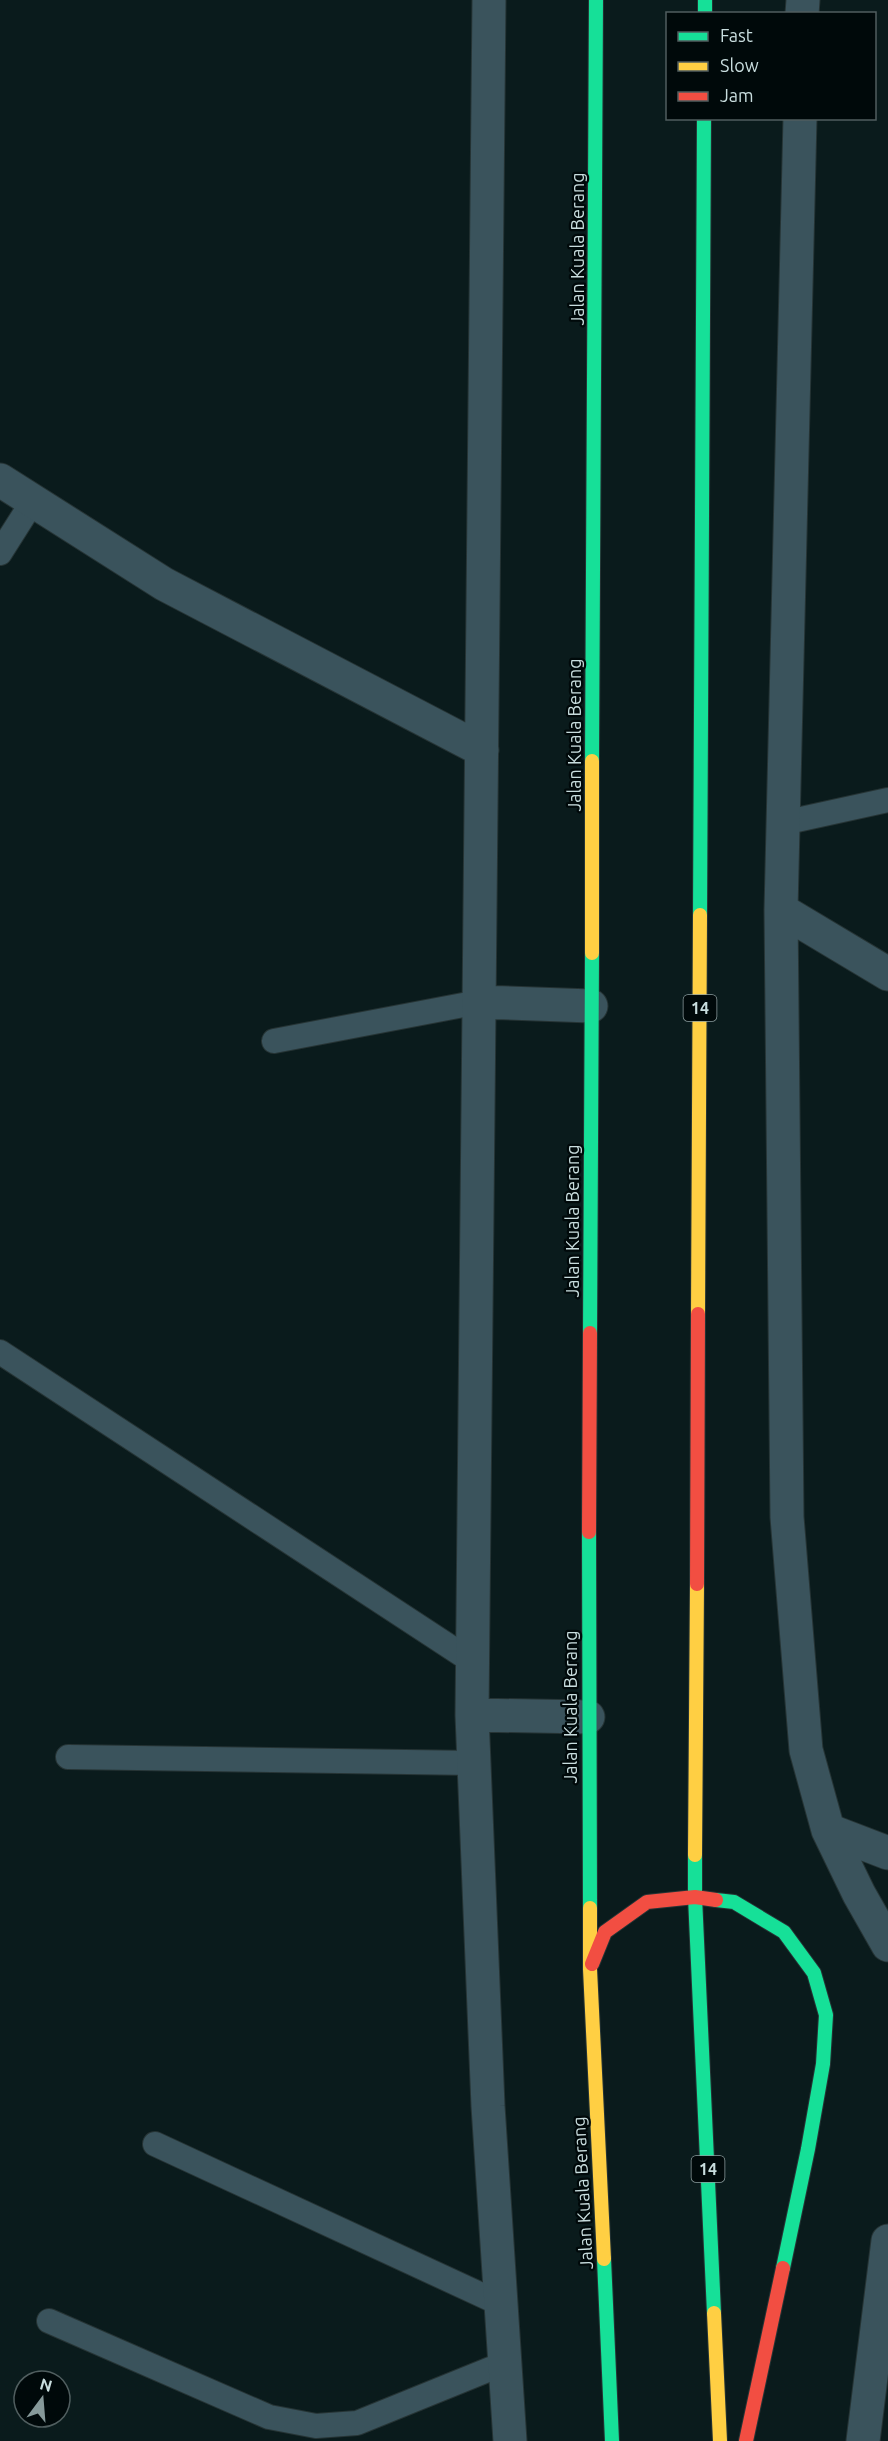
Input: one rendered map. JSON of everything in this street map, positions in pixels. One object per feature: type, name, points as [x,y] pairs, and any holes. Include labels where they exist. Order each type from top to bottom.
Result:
[{"type":"highway","name":"Jalan Kuala Berang","points":[[596,0],[588,1717],[590,1969],[612,2441]]},
{"type":"highway","name":"14","points":[[704,120],[695,1897],[720,2441]]},
{"type":"highway","points":[[590,1969],[605,1932],[647,1902],[695,1897],[734,1902],[784,1932],[814,1973],[825,2015],[823,2064],[808,2149],[746,2441]]},
{"type":"street","points":[[489,0],[472,1715],[488,2094],[510,2441]]},
{"type":"street","points":[[800,120],[781,910],[787,1517],[806,1750],[828,1830],[859,1894],[888,1945]]},
{"type":"street","points":[[0,480],[164,584],[482,750]]},
{"type":"street","points":[[781,910],[888,974]]},
{"type":"street","points":[[479,1002],[591,1006]]},
{"type":"street","points":[[472,1715],[588,1717]]},
{"type":"street","points":[[828,1830],[888,1853]]},
{"type":"street","points":[[863,2441],[888,2241]]},
{"type":"lane","points":[[0,553],[33,501]]},
{"type":"lane","points":[[783,823],[888,800]]},
{"type":"lane","points":[[274,1041],[479,1002]]},
{"type":"lane","points":[[0,1352],[473,1662]]},
{"type":"lane","points":[[68,1757],[474,1763]]},
{"type":"lane","points":[[155,2144],[501,2304]]},
{"type":"lane","points":[[49,2320],[269,2417],[316,2426],[357,2423],[505,2363]]},
{"type":"traffic: fast","points":[[592,761],[596,0]]},
{"type":"traffic: fast","points":[[705,0],[705,12]]},
{"type":"traffic: fast","points":[[700,915],[704,120]]},
{"type":"traffic: fast","points":[[590,1333],[592,953]]},
{"type":"traffic: fast","points":[[589,1532],[590,1908]]},
{"type":"traffic: fast","points":[[695,1855],[714,2313]]},
{"type":"traffic: fast","points":[[716,1900],[734,1902],[784,1932],[814,1973],[826,2015],[823,2064],[783,2268]]},
{"type":"traffic: fast","points":[[604,2259],[612,2441]]},
{"type":"traffic: slow","points":[[592,761],[592,953]]},
{"type":"traffic: slow","points":[[698,1314],[700,915]]},
{"type":"traffic: slow","points":[[695,1855],[697,1584]]},
{"type":"traffic: slow","points":[[590,1908],[590,1969],[604,2259]]},
{"type":"traffic: slow","points":[[714,2313],[720,2441]]},
{"type":"traffic: jam","points":[[697,1584],[698,1314]]},
{"type":"traffic: jam","points":[[589,1532],[590,1333]]},
{"type":"traffic: jam","points":[[592,1964],[605,1932],[647,1902],[695,1897],[716,1900]]},
{"type":"traffic: jam","points":[[746,2441],[783,2268]]}]
